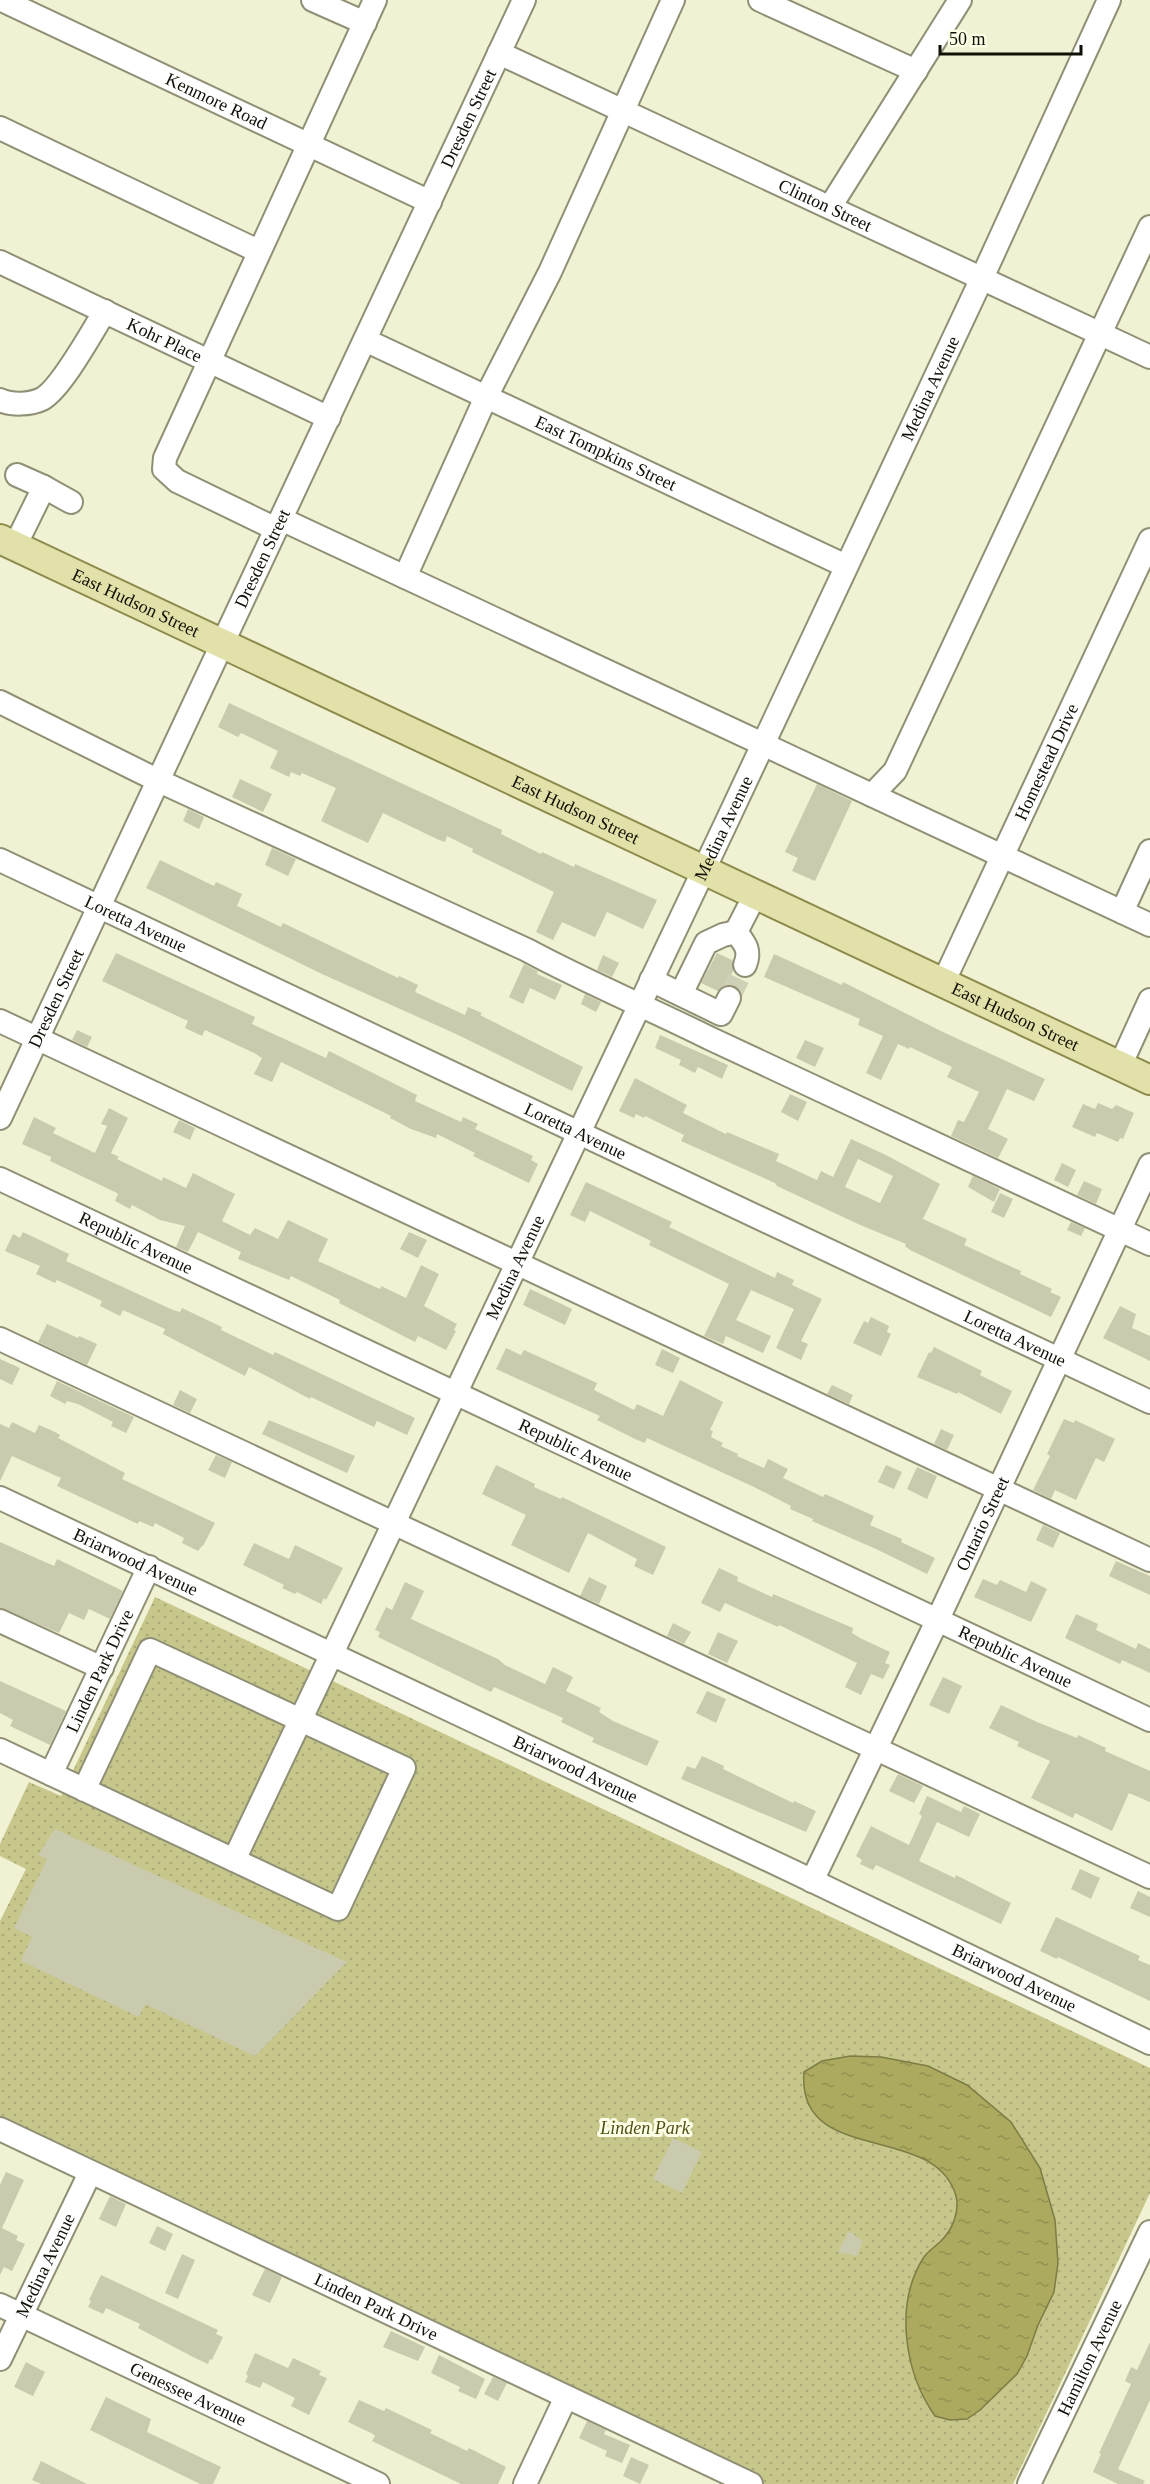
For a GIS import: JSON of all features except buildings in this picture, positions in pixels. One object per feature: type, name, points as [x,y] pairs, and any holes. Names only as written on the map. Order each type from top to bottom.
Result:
[{"type":"main road","name":"East Hudson Street","points":[[8,542],[1150,1080]]},
{"type":"street","name":"Kenmore Road","points":[[2,0],[430,202]]},
{"type":"street","points":[[313,0],[365,23]]},
{"type":"street","points":[[375,0],[208,360],[165,458],[164,469],[177,481],[405,577],[1150,925]]},
{"type":"street","name":"Dresden Street","points":[[0,1118],[524,0]]},
{"type":"street","points":[[405,577],[486,397],[550,272],[673,0]]},
{"type":"street","points":[[760,0],[916,71]]},
{"type":"street","points":[[830,207],[960,0]]},
{"type":"street","name":"Medina Avenue","points":[[234,1860],[982,278],[1108,0]]},
{"type":"street","name":"Clinton Street","points":[[499,53],[1150,357]]},
{"type":"street","points":[[0,128],[258,251]]},
{"type":"street","points":[[872,795],[895,771],[1150,227]]},
{"type":"street","name":"Kohr Place","points":[[0,262],[329,417]]},
{"type":"street","points":[[0,400],[20,404],[42,399],[58,384],[105,311]]},
{"type":"street","name":"East Tompkins Street","points":[[365,340],[846,566]]},
{"type":"street","points":[[17,475],[71,501]]},
{"type":"street","points":[[8,542],[44,488]]},
{"type":"street","name":"Homestead Drive","points":[[943,983],[1150,540]]},
{"type":"street","points":[[0,702],[159,781],[527,950],[567,971],[640,1003],[709,1038],[1150,1244]]},
{"type":"street","points":[[1122,912],[1150,851]]},
{"type":"street","name":"Loretta Avenue","points":[[0,860],[1150,1402]]},
{"type":"street","points":[[736,933],[755,895]]},
{"type":"street","points":[[736,933],[748,948],[749,955],[745,965]]},
{"type":"street","points":[[681,994],[706,944],[723,935],[736,933]]},
{"type":"street","points":[[651,980],[681,994],[725,1006]]},
{"type":"street","points":[[1120,1066],[1150,1000]]},
{"type":"street","points":[[0,1021],[1150,1560]]},
{"type":"street","name":"Ontario Street","points":[[812,1881],[938,1619],[1150,1164]]},
{"type":"street","name":"Republic Avenue","points":[[0,1179],[1150,1720]]},
{"type":"street","points":[[0,1339],[1150,1877]]},
{"type":"street","name":"Briarwood Avenue","points":[[0,1498],[149,1566],[1150,2043]]},
{"type":"street","name":"Linden Park Drive","points":[[51,1774],[149,1566]]},
{"type":"street","points":[[0,1621],[102,1668]]},
{"type":"street","points":[[0,1750],[84,1790],[338,1909],[404,1768],[150,1650],[84,1790]]},
{"type":"street","name":"Linden Park Drive","points":[[0,2129],[751,2484]]},
{"type":"street","name":"Medina Avenue","points":[[0,2359],[90,2173]]},
{"type":"street","name":"Hamilton Avenue","points":[[1029,2484],[1150,2232]]},
{"type":"street","name":"Genessee Avenue","points":[[0,2305],[378,2484]]},
{"type":"street","points":[[525,2484],[566,2397]]},
{"type":"green space","name":"Linden Park","points":[[155,1597],[1150,2068],[1150,2193],[1013,2484],[764,2484],[0,2122],[0,1921],[26,1869],[0,1856],[0,1844],[29,1782],[61,1796]]},
{"type":"water","points":[[850,2056],[881,2057],[928,2066],[967,2085],[1011,2122],[1040,2168],[1055,2220],[1058,2263],[1054,2292],[1017,2374],[980,2410],[967,2419],[950,2420],[935,2416],[916,2379],[907,2337],[906,2316],[915,2275],[924,2257],[949,2232],[956,2214],[956,2196],[943,2173],[922,2158],[843,2133],[821,2121],[807,2102],[804,2072],[822,2061]]},
{"type":"tunnel","points":[[729,998],[745,965]]}]
